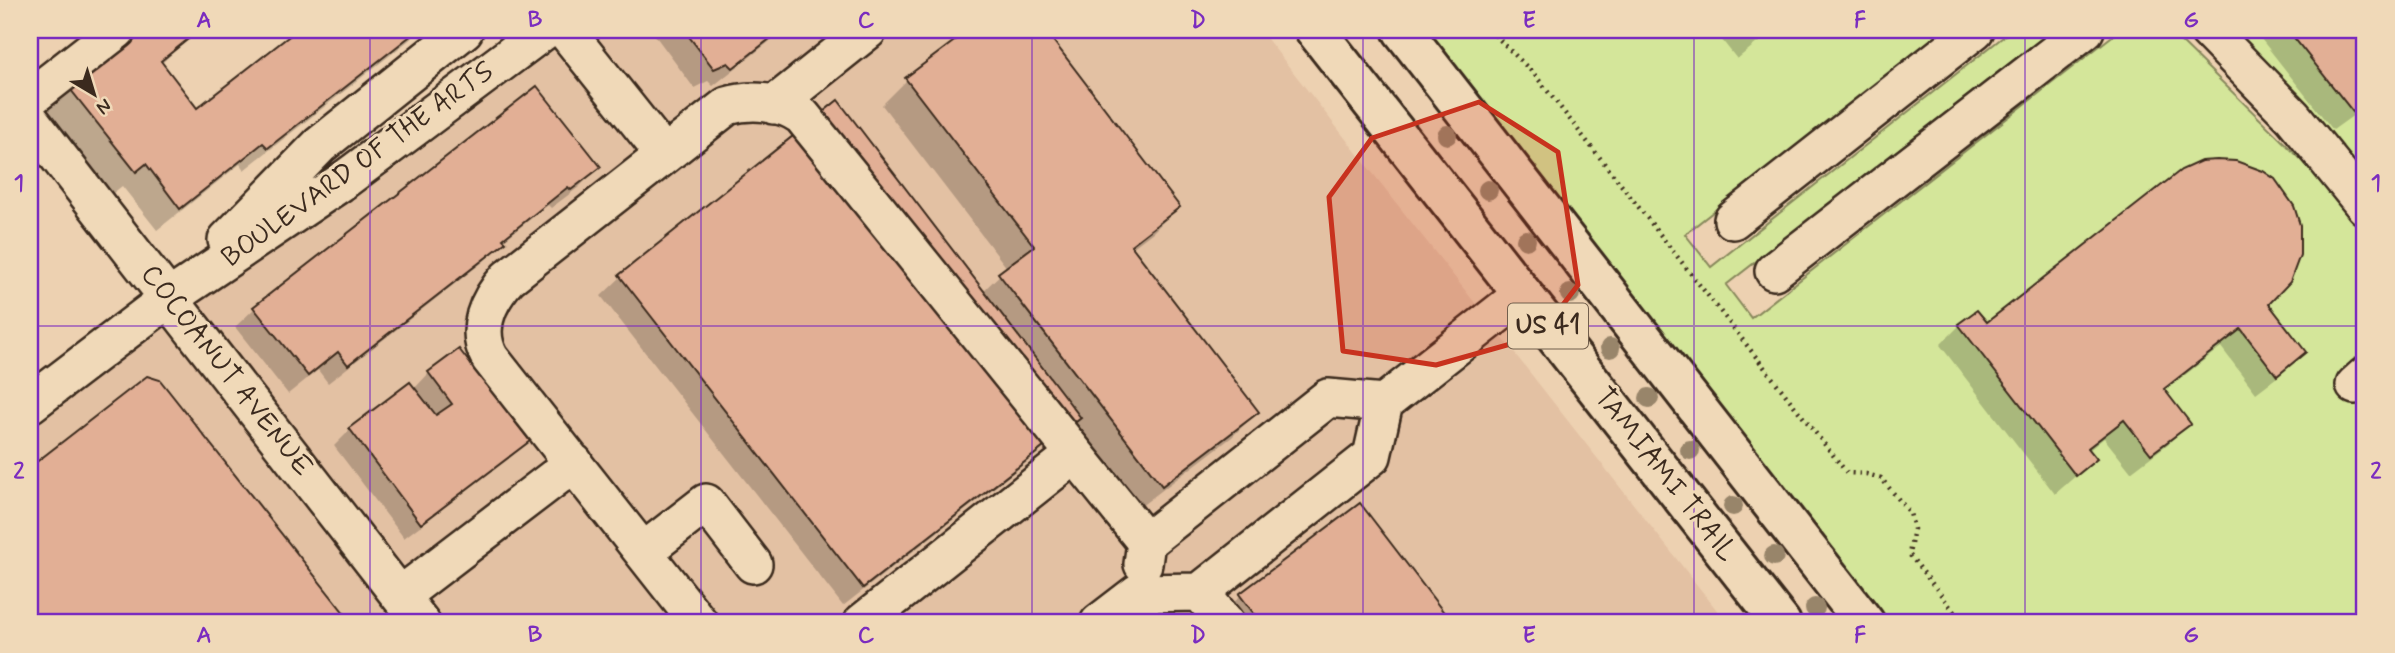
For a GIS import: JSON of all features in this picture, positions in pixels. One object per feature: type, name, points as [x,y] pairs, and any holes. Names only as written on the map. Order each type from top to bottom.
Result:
[{"type":"main road","name":"TAMIAMI TRAIL","points":[[1315,30],[1781,623]]},
{"type":"main road","name":"US 41","points":[[1402,30],[1866,623]]},
{"type":"street","points":[[30,98],[117,30]]},
{"type":"street","name":"BOULEVARD OF THE ARTS","points":[[169,298],[320,145],[464,30]]},
{"type":"street","name":"BOULEVARD OF THE ARTS","points":[[30,404],[169,298],[340,183],[545,30]]},
{"type":"street","points":[[565,30],[664,154]]},
{"type":"street","points":[[774,105],[868,30]]},
{"type":"street","points":[[1733,220],[1975,30]]},
{"type":"street","points":[[1774,271],[2085,30]]},
{"type":"street","points":[[2208,30],[2294,117],[2362,194]]},
{"type":"street","points":[[699,623],[490,358],[485,344],[485,312],[489,302],[508,278],[727,106],[748,102],[774,105],[802,116],[1146,542]]},
{"type":"street","name":"COCOANUT AVENUE","points":[[30,120],[410,610]]},
{"type":"street","points":[[1099,623],[1138,593],[1200,592],[1372,456],[1384,403],[1523,294]]},
{"type":"street","points":[[1138,593],[1146,542],[1328,398],[1384,403]]},
{"type":"street","points":[[862,623],[1075,454]]},
{"type":"street","points":[[410,610],[574,463]]},
{"type":"street","points":[[643,552],[706,503],[753,564]]},
{"type":"street","points":[[1200,592],[1225,623]]},
{"type":"path","points":[[1490,30],[1535,75],[1847,473],[1881,478],[1910,513],[1914,529],[1909,554],[1963,623]]},
{"type":"highlighted area","points":[[1479,102],[1558,152],[1578,285],[1539,336],[1436,365],[1343,351],[1329,197],[1372,138]]},
{"type":"shaded area","points":[[580,30],[1260,30],[1727,623],[444,623],[197,303],[353,200]]},
{"type":"shaded area","points":[[166,325],[397,623],[30,623],[30,431]]},
{"type":"green space","points":[[1423,30],[1944,30],[1685,234],[1711,267],[2012,30],[2052,30],[1726,285],[1751,318],[2120,30],[2169,30],[2315,173],[2365,235],[2365,623],[1874,623]]},
{"type":"green space","points":[[2223,30],[2365,30],[2365,177],[2343,149]]},
{"type":"building","points":[[138,30],[197,32],[161,61],[197,108],[297,30],[418,30],[268,148],[263,143],[180,209],[146,164],[136,172],[67,85]]},
{"type":"building","points":[[684,30],[781,30],[733,68],[728,63],[714,69]]},
{"type":"building","points":[[969,30],[1045,30],[1180,207],[1131,245],[1259,412],[1162,486],[998,273],[1034,246],[905,78]]},
{"type":"building","points":[[1749,30],[1771,30],[1758,41]]},
{"type":"building","points":[[2288,30],[2365,30],[2365,103],[2353,112]]},
{"type":"building","points":[[537,86],[601,167],[571,190],[568,187],[503,239],[506,242],[348,365],[338,352],[308,376],[253,307]]},
{"type":"building","points":[[838,100],[1081,418],[863,588],[619,275]]},
{"type":"building","points":[[2201,161],[2236,161],[2263,171],[2275,179],[2294,206],[2300,225],[2300,255],[2290,282],[2269,304],[2306,352],[2277,376],[2241,329],[2164,389],[2191,424],[2151,454],[2124,420],[2088,448],[2097,459],[2076,476],[1958,324],[1977,310],[1987,322],[2181,170]]},
{"type":"building","points":[[459,349],[530,441],[421,524],[349,428],[410,382],[436,415],[452,404],[428,372]]},
{"type":"building","points":[[147,376],[160,380],[352,623],[30,623],[30,467]]},
{"type":"building","points":[[1360,503],[1452,623],[1261,623],[1239,594]]}]
